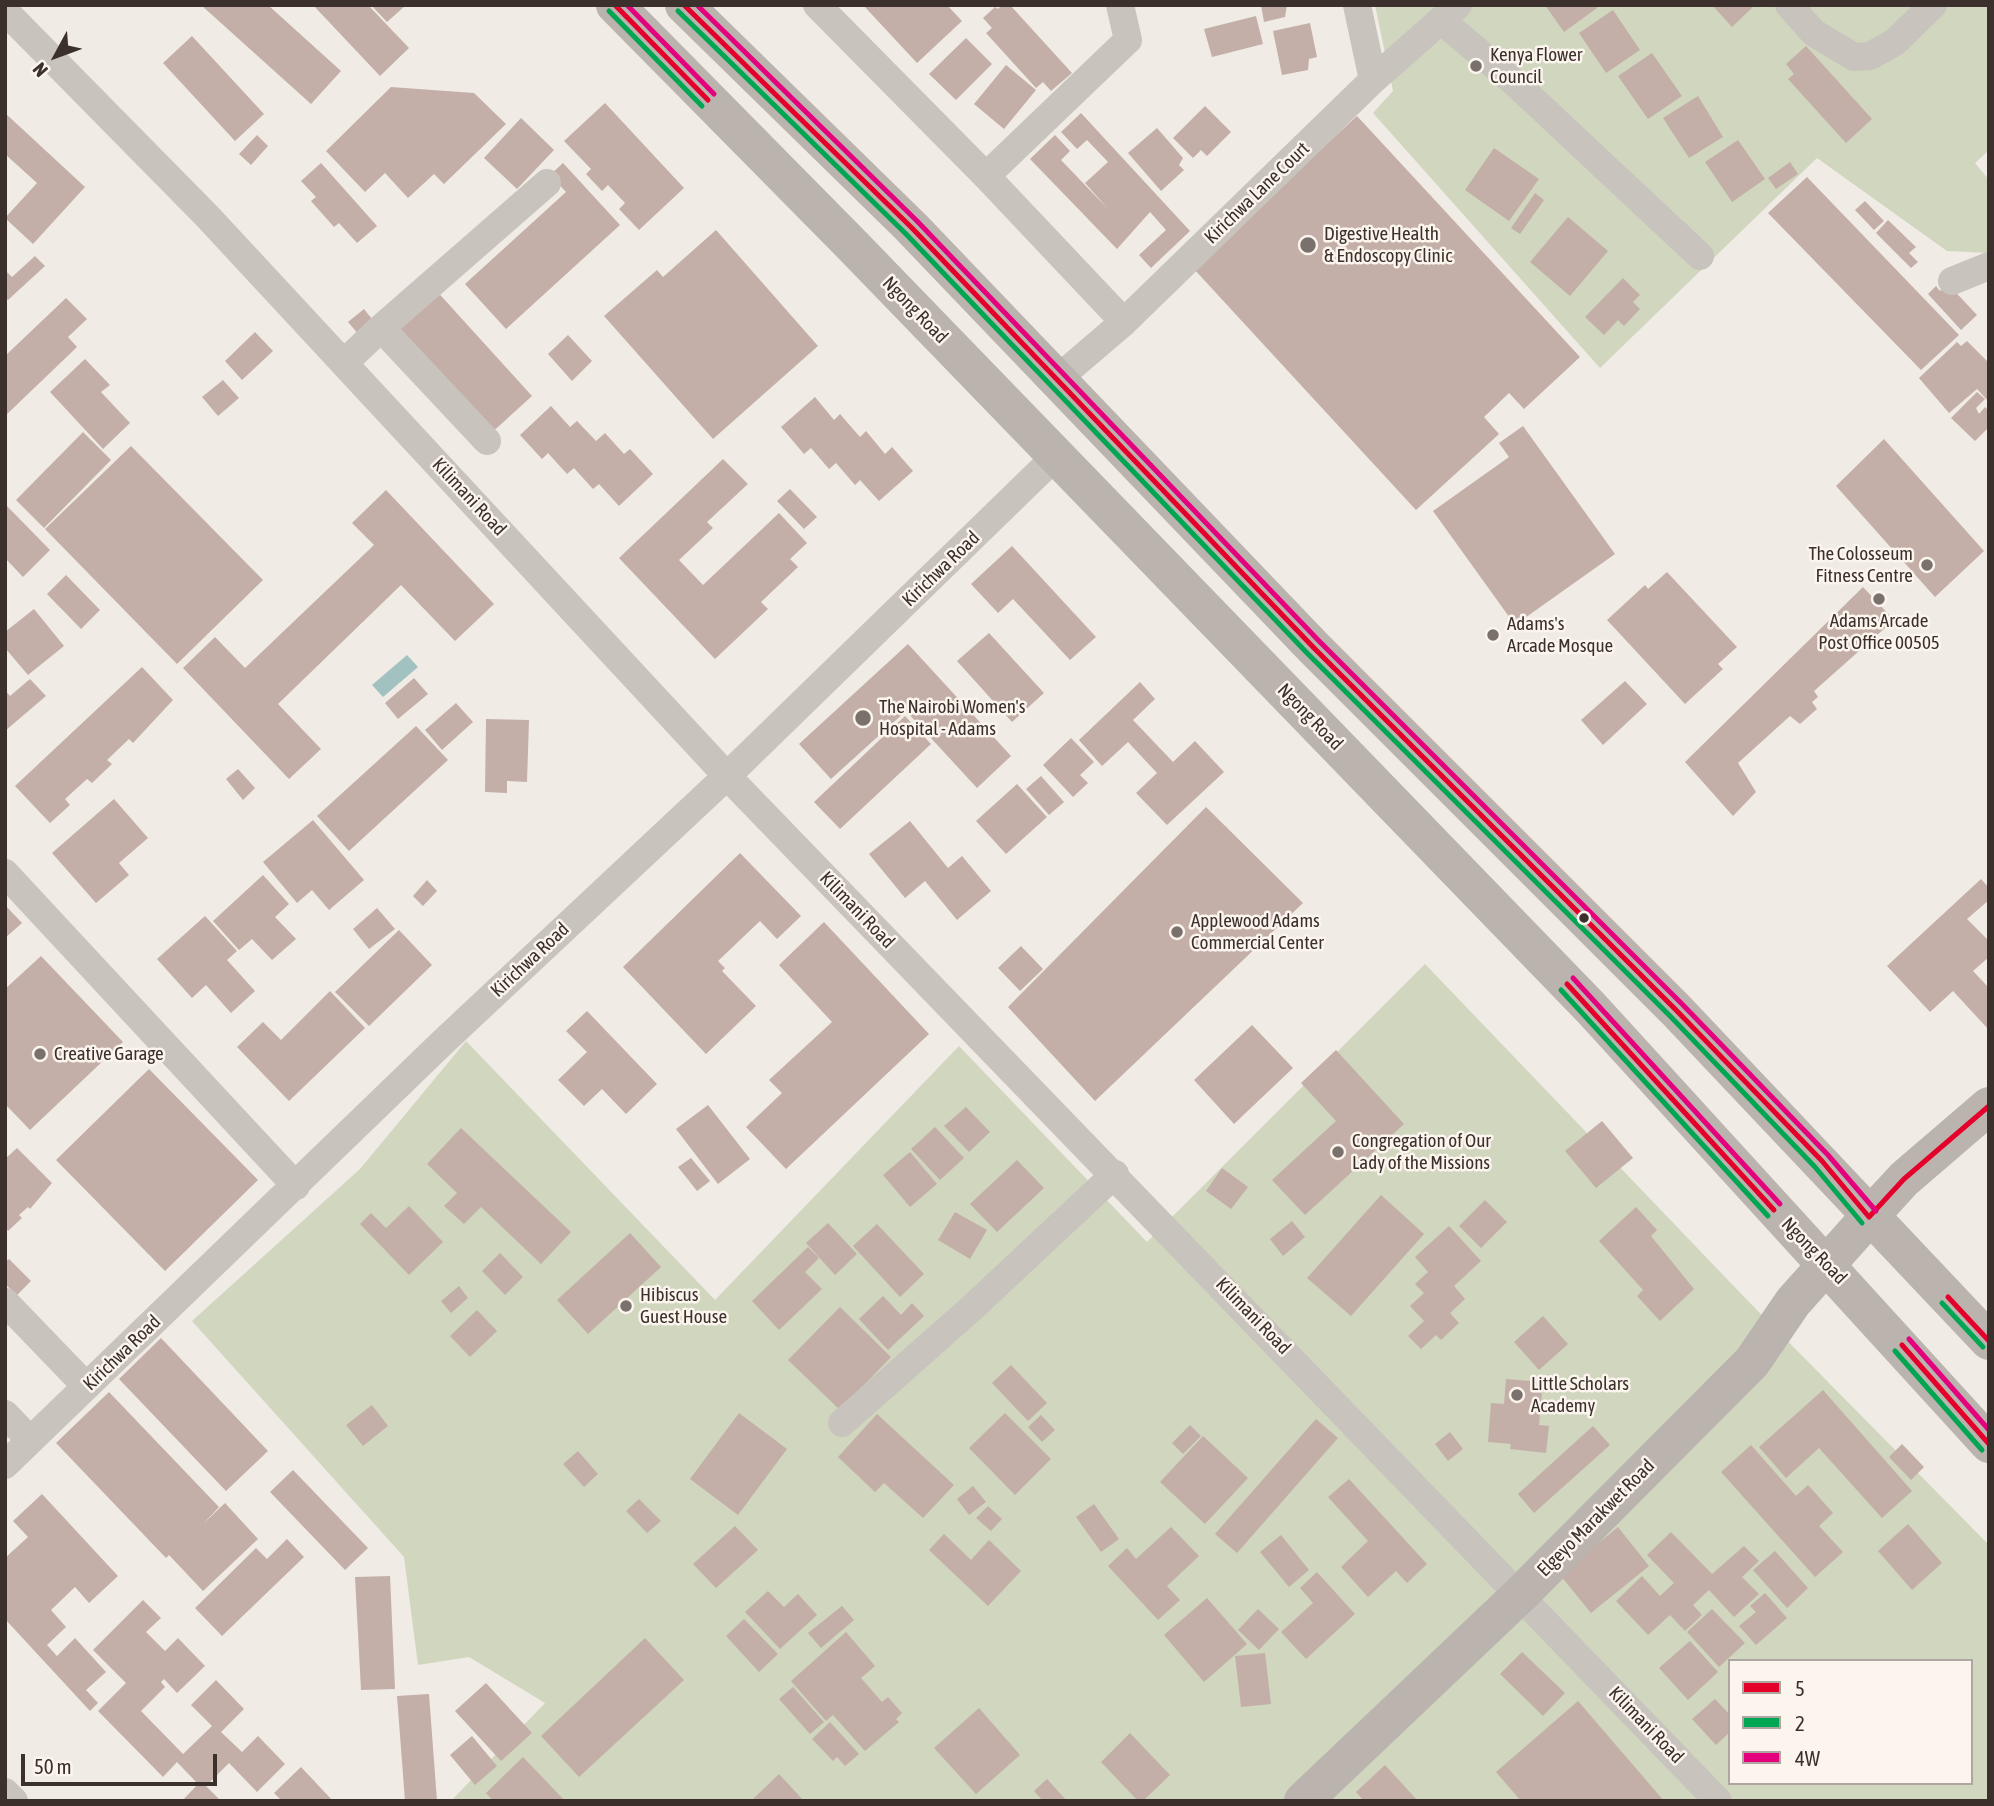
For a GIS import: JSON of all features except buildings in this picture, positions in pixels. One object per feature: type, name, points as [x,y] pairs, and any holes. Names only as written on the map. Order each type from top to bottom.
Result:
[{"type":"main road","name":"Ngong Road","points":[[615,5],[1591,1008],[1827,1263],[1989,1444]]},
{"type":"main road","points":[[684,5],[911,227],[1055,381],[1314,648],[1676,1010],[1822,1161],[1869,1217],[1989,1341]]},
{"type":"main road","name":"Elgeyo Marakwet Road","points":[[1303,1801],[1521,1594],[1752,1362],[1793,1302],[1869,1217],[1905,1179],[1989,1106]]},
{"type":"street","points":[[817,5],[986,176],[1124,322]]},
{"type":"street","points":[[986,176],[1128,40],[1120,5]]},
{"type":"street","points":[[1357,5],[1373,80]]},
{"type":"street","points":[[1789,5],[1814,33],[1854,57],[1870,56],[1895,42],[1933,5]]},
{"type":"street","name":"Kilimani Road","points":[[5,11],[207,215],[727,776],[1115,1174],[1718,1801]]},
{"type":"street","points":[[1450,13],[1514,82],[1700,256]]},
{"type":"street","name":"Kirichwa Lane Court","points":[[1055,381],[1124,322],[1373,80],[1450,13]]},
{"type":"street","points":[[345,362],[547,183]]},
{"type":"street","points":[[1952,281],[1989,266]]},
{"type":"street","points":[[381,328],[486,441]]},
{"type":"street","name":"Kirichwa Road","points":[[5,1465],[443,1042],[727,776],[1056,456]]},
{"type":"street","points":[[5,873],[296,1186]]},
{"type":"street","points":[[842,1423],[974,1306],[1115,1174]]},
{"type":"street","points":[[5,1302],[86,1387]]},
{"type":"street","points":[[5,1414],[30,1440]]},
{"type":"street","points":[[5,1792],[14,1801]]},
{"type":"green space","points":[[1375,5],[1989,5],[1989,150],[1975,163],[1989,180],[1989,253],[1947,251],[1817,158],[1600,368],[1373,113],[1393,91]]},
{"type":"green space","points":[[1425,964],[1750,1303],[1989,1545],[1989,1801],[451,1801],[545,1703],[469,1657],[418,1665],[404,1557],[192,1321],[360,1169],[466,1041],[715,1300],[959,1046],[1147,1242]]},
{"type":"water","points":[[407,655],[418,667],[383,697],[372,685]]},
{"type":"transit line","name":"5","points":[[615,5],[708,100]]},
{"type":"transit line","name":"4W","points":[[627,5],[714,94]]},
{"type":"transit line","name":"5","points":[[684,5],[911,227],[1314,648],[1676,1010],[1822,1161],[1869,1217]]},
{"type":"transit line","name":"4W","points":[[697,5],[917,221],[1320,642],[1682,1004],[1828,1155],[1876,1211]]},
{"type":"transit line","name":"2","points":[[609,11],[702,106]]},
{"type":"transit line","name":"2","points":[[678,11],[905,233],[1308,654],[1670,1016],[1815,1167],[1862,1223]]},
{"type":"transit line","name":"4W","points":[[1573,978],[1780,1204]]},
{"type":"transit line","name":"5","points":[[1567,984],[1774,1210]]},
{"type":"transit line","name":"2","points":[[1561,990],[1768,1216]]},
{"type":"transit line","name":"5","points":[[1869,1217],[1904,1179],[1989,1106]]},
{"type":"transit line","name":"5","points":[[1948,1297],[1989,1341]]},
{"type":"transit line","name":"2","points":[[1942,1303],[1983,1347]]},
{"type":"transit line","name":"4W","points":[[1909,1339],[1989,1430]]},
{"type":"transit line","name":"5","points":[[1902,1345],[1989,1444]]},
{"type":"transit line","name":"2","points":[[1895,1351],[1982,1450]]},
{"type":"place","name":"Kenya Flower Council","points":[[1476,66]]},
{"type":"place","name":"Digestive Health & Endoscopy Clinic","points":[[1308,245]]},
{"type":"place","name":"The Colosseum Fitness Centre","points":[[1927,565]]},
{"type":"place","name":"Adams Arcade Post Office 00505","points":[[1879,599]]},
{"type":"place","name":"Adams's Arcade Mosque","points":[[1493,635]]},
{"type":"place","name":"The Nairobi Women's Hospital - Adams","points":[[863,718]]},
{"type":"place","name":"Applewood Adams Commercial Center","points":[[1177,932]]},
{"type":"place","name":"Creative Garage","points":[[40,1054]]},
{"type":"place","name":"Congregation of Our Lady of the Missions","points":[[1338,1152]]},
{"type":"place","name":"Hibiscus Guest House","points":[[626,1306]]},
{"type":"place","name":"Little Scholars Academy","points":[[1517,1395]]}]
